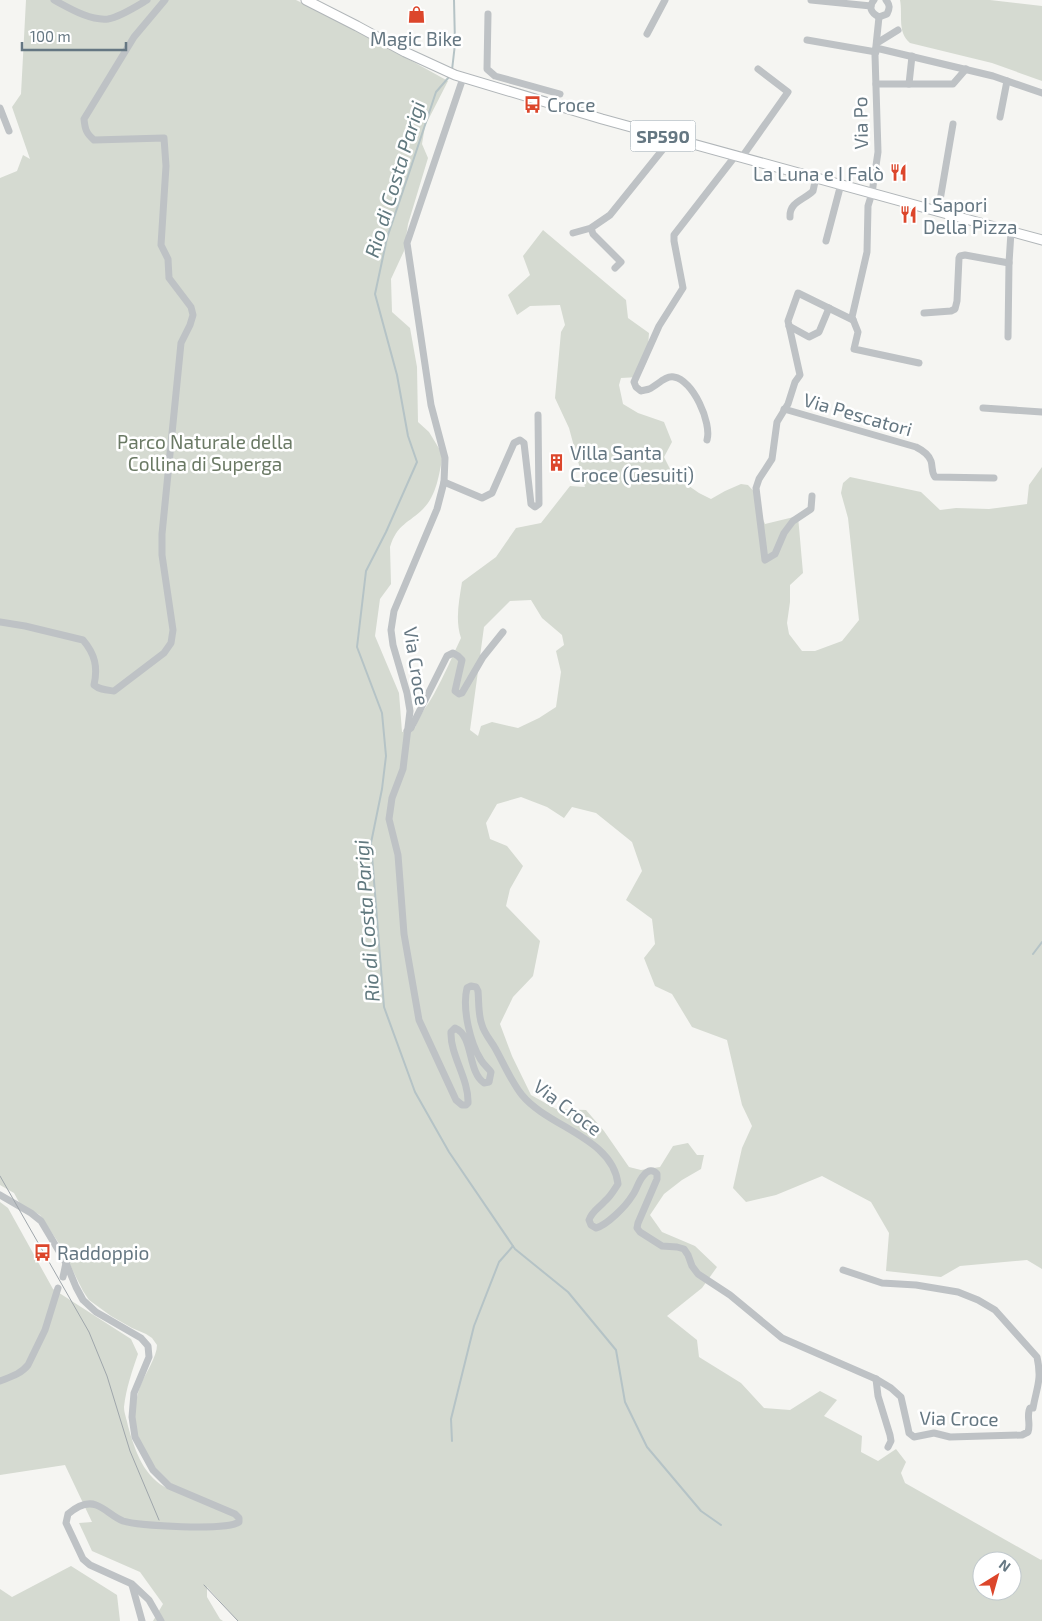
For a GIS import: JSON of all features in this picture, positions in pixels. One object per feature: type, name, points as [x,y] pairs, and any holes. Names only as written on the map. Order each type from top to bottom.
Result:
[{"type":"main road","name":"SP590","points":[[306,0],[405,52],[456,76],[1042,240]]},
{"type":"street","points":[[54,0],[93,18],[109,19],[147,0]]},
{"type":"street","points":[[0,622],[83,640],[88,646],[97,666],[94,685],[114,691],[164,653],[171,642],[173,630],[162,555],[163,519],[181,344],[193,315],[191,307],[169,278],[168,259],[161,245],[166,166],[164,138],[94,140],[85,130],[84,119],[134,37],[165,0]]},
{"type":"street","points":[[648,34],[665,0]]},
{"type":"street","points":[[811,0],[872,3],[871,11],[879,17]]},
{"type":"street","name":"Via Po","points":[[872,193],[878,152],[876,48],[879,17],[887,14],[890,9],[886,0]]},
{"type":"street","points":[[488,14],[486,52],[487,69],[490,73],[560,94]]},
{"type":"street","points":[[876,48],[898,30]]},
{"type":"street","points":[[807,40],[876,48],[912,56],[1007,80],[1042,93]]},
{"type":"street","points":[[909,84],[912,56]]},
{"type":"street","points":[[707,440],[709,433],[705,413],[692,391],[682,381],[673,377],[667,378],[650,389],[641,391],[634,382],[658,326],[683,288],[674,236],[788,92],[758,69]]},
{"type":"street","points":[[876,84],[953,84],[966,69]]},
{"type":"street","name":"Via Croce","points":[[456,76],[407,243],[431,405],[445,458],[444,482],[436,509],[394,612],[392,630],[393,645],[408,693],[410,711],[406,731],[403,769],[392,798],[389,818],[398,855],[404,934],[419,1020],[456,1100],[462,1105],[466,1105],[468,1103],[468,1096],[451,1040],[451,1032],[456,1028],[461,1031],[474,1070],[484,1084],[489,1082],[492,1072],[482,1061],[475,1048],[467,1022],[467,988],[471,986],[476,987],[482,1025],[522,1096],[547,1116],[584,1138],[607,1160],[616,1174],[618,1184],[609,1197],[590,1216],[591,1225],[596,1228],[600,1227],[616,1214],[634,1195],[645,1173],[651,1170],[654,1171],[657,1174],[657,1178],[638,1223],[637,1228],[640,1232],[662,1246],[684,1250],[698,1274],[730,1294],[782,1338],[876,1379],[891,1388],[901,1397],[911,1435],[914,1437],[934,1433],[958,1437],[1025,1434],[1029,1428],[1028,1412],[1030,1408],[1033,1408],[1041,1376],[1037,1357],[995,1310],[978,1300],[958,1292],[882,1282],[842,1270]]},
{"type":"street","points":[[1000,117],[1007,80]]},
{"type":"street","points":[[532,98],[535,87]]},
{"type":"street","points":[[0,108],[9,131]]},
{"type":"street","points":[[938,212],[953,124]]},
{"type":"street","points":[[573,233],[591,228],[610,215],[672,138]]},
{"type":"street","points":[[790,218],[789,212],[795,204],[813,191],[816,177]]},
{"type":"street","points":[[826,242],[841,184]]},
{"type":"street","points":[[872,193],[868,206],[867,252],[852,317],[858,332],[854,349],[918,363]]},
{"type":"street","points":[[591,228],[593,234],[621,262],[615,268]]},
{"type":"street","points":[[1008,337],[1011,232]]},
{"type":"street","points":[[924,313],[952,311],[955,309],[960,256],[965,255],[1009,263]]},
{"type":"street","name":"Via Pescatori","points":[[853,320],[798,293],[788,321],[800,375],[795,382],[784,409],[916,447],[931,462],[932,474],[935,477],[994,478]]},
{"type":"street","points":[[789,326],[809,337],[819,332],[830,308]]},
{"type":"street","points":[[983,408],[1042,412]]},
{"type":"street","points":[[784,409],[777,422],[772,459],[759,479],[756,488],[765,560],[775,554],[793,520],[811,509],[812,496]]},
{"type":"street","points":[[444,482],[482,498],[487,496],[492,493],[514,443],[520,440],[524,442],[531,504],[535,507],[539,504],[538,415]]},
{"type":"street","points":[[406,731],[411,728],[447,656],[453,653],[462,660],[455,691],[459,694],[462,693],[483,657],[503,632]]},
{"type":"street","points":[[0,1195],[41,1221],[66,1263],[83,1300],[96,1312],[141,1338],[148,1346],[150,1351],[147,1363],[134,1393],[132,1416],[135,1437],[153,1470],[169,1486],[236,1514],[239,1518],[238,1522],[234,1525],[219,1527],[149,1524],[123,1521],[95,1504],[78,1506],[68,1514],[66,1523],[83,1559],[90,1565],[132,1584],[149,1600],[160,1621]]},
{"type":"street","points":[[63,1277],[66,1263]]},
{"type":"street","points":[[0,1381],[19,1373],[28,1365],[45,1330],[58,1288]]},
{"type":"street","points":[[876,1379],[878,1396],[890,1435],[891,1441],[888,1447]]},
{"type":"street","points":[[132,1584],[142,1621]]},
{"type":"green space","name":"Parco Naturale della Collina di Superga","points":[[26,0],[296,0],[345,24],[448,81],[425,126],[422,144],[428,158],[408,224],[404,251],[391,279],[392,312],[410,328],[417,367],[418,422],[429,432],[443,455],[437,484],[428,503],[396,533],[393,539],[390,547],[391,584],[380,599],[375,636],[399,693],[402,732],[415,728],[421,714],[438,687],[461,638],[458,617],[462,582],[496,557],[516,528],[541,523],[570,486],[585,487],[569,428],[555,398],[561,332],[565,325],[560,305],[530,306],[517,315],[508,295],[530,275],[523,256],[543,230],[626,300],[628,318],[649,333],[647,361],[639,377],[621,378],[619,385],[623,404],[638,413],[664,422],[672,442],[664,457],[673,475],[711,499],[741,484],[748,485],[759,497],[765,524],[798,516],[803,573],[790,585],[787,623],[789,634],[802,651],[815,651],[842,641],[859,620],[848,518],[841,493],[843,483],[850,477],[921,492],[940,510],[956,508],[989,509],[1027,504],[1029,485],[1042,467],[1042,1269],[1027,1260],[960,1266],[941,1277],[886,1271],[889,1233],[871,1202],[822,1176],[776,1195],[746,1202],[733,1188],[742,1148],[752,1126],[742,1105],[727,1040],[692,1027],[672,994],[655,986],[644,958],[655,944],[652,919],[626,900],[642,871],[632,842],[596,813],[572,807],[564,818],[547,807],[521,797],[497,804],[486,823],[490,839],[507,846],[523,866],[510,889],[506,906],[540,941],[533,976],[513,997],[500,1024],[512,1056],[531,1095],[556,1109],[586,1110],[604,1131],[629,1167],[641,1170],[660,1167],[673,1146],[688,1143],[697,1155],[704,1155],[701,1169],[682,1180],[664,1194],[650,1215],[662,1232],[695,1246],[717,1267],[702,1288],[667,1316],[697,1340],[699,1357],[741,1383],[764,1408],[790,1410],[820,1391],[837,1400],[824,1416],[862,1436],[861,1452],[878,1461],[896,1449],[906,1462],[901,1473],[905,1483],[1042,1559],[1042,1621],[238,1621],[207,1587],[207,1597],[223,1621],[153,1621],[163,1604],[140,1572],[92,1551],[79,1523],[92,1522],[65,1465],[0,1475],[0,1202],[8,1208],[53,1289],[131,1339],[138,1354],[125,1400],[124,1409],[128,1426],[137,1454],[147,1471],[160,1484],[169,1489],[144,1449],[135,1424],[135,1410],[139,1390],[157,1345],[146,1334],[111,1316],[89,1300],[60,1245],[40,1215],[20,1204],[14,1193],[0,1185],[0,178],[17,171],[23,155],[30,159],[12,107],[21,94]],"holes":[[[531,600],[542,618],[562,635],[564,645],[556,651],[561,672],[556,707],[518,728],[492,722],[481,726],[478,736],[470,730],[484,627],[510,601]]]},
{"type":"green space","points":[[900,0],[990,0],[1042,6],[1042,81],[992,63],[910,43],[903,34]]},
{"type":"green space","points":[[71,1566],[117,1595],[120,1621],[0,1621],[0,1589],[12,1597]]},
{"type":"waterway","name":"Rio di Costa Parigi","points":[[452,70],[455,44],[454,0]]},
{"type":"waterway","name":"Rio di Costa Parigi","points":[[449,77],[436,92],[387,238],[375,294],[397,375],[408,436],[417,462],[386,532],[366,571],[357,647],[382,713],[386,756],[382,789],[371,843],[384,1007],[415,1092],[449,1152],[515,1249],[568,1292],[616,1350],[625,1402],[647,1447],[701,1511],[721,1525]]},
{"type":"waterway","points":[[1033,954],[1042,942]]},
{"type":"waterway","points":[[452,1441],[451,1419],[474,1326],[499,1262],[513,1246]]},
{"type":"tram line","points":[[0,1176],[89,1332],[107,1376],[130,1451],[159,1520]]},
{"type":"tram line","points":[[204,1585],[238,1621]]},
{"type":"place","name":"Magic Bike","points":[[416,15]]},
{"type":"place","name":"Croce","points":[[533,104]]},
{"type":"place","name":"La Luna e I Falò","points":[[898,173]]},
{"type":"place","name":"I Sapori Della Pizza","points":[[909,215]]},
{"type":"place","name":"Villa Santa Croce (Gesuiti)","points":[[556,463]]},
{"type":"place","name":"Raddoppio","points":[[43,1252]]}]
